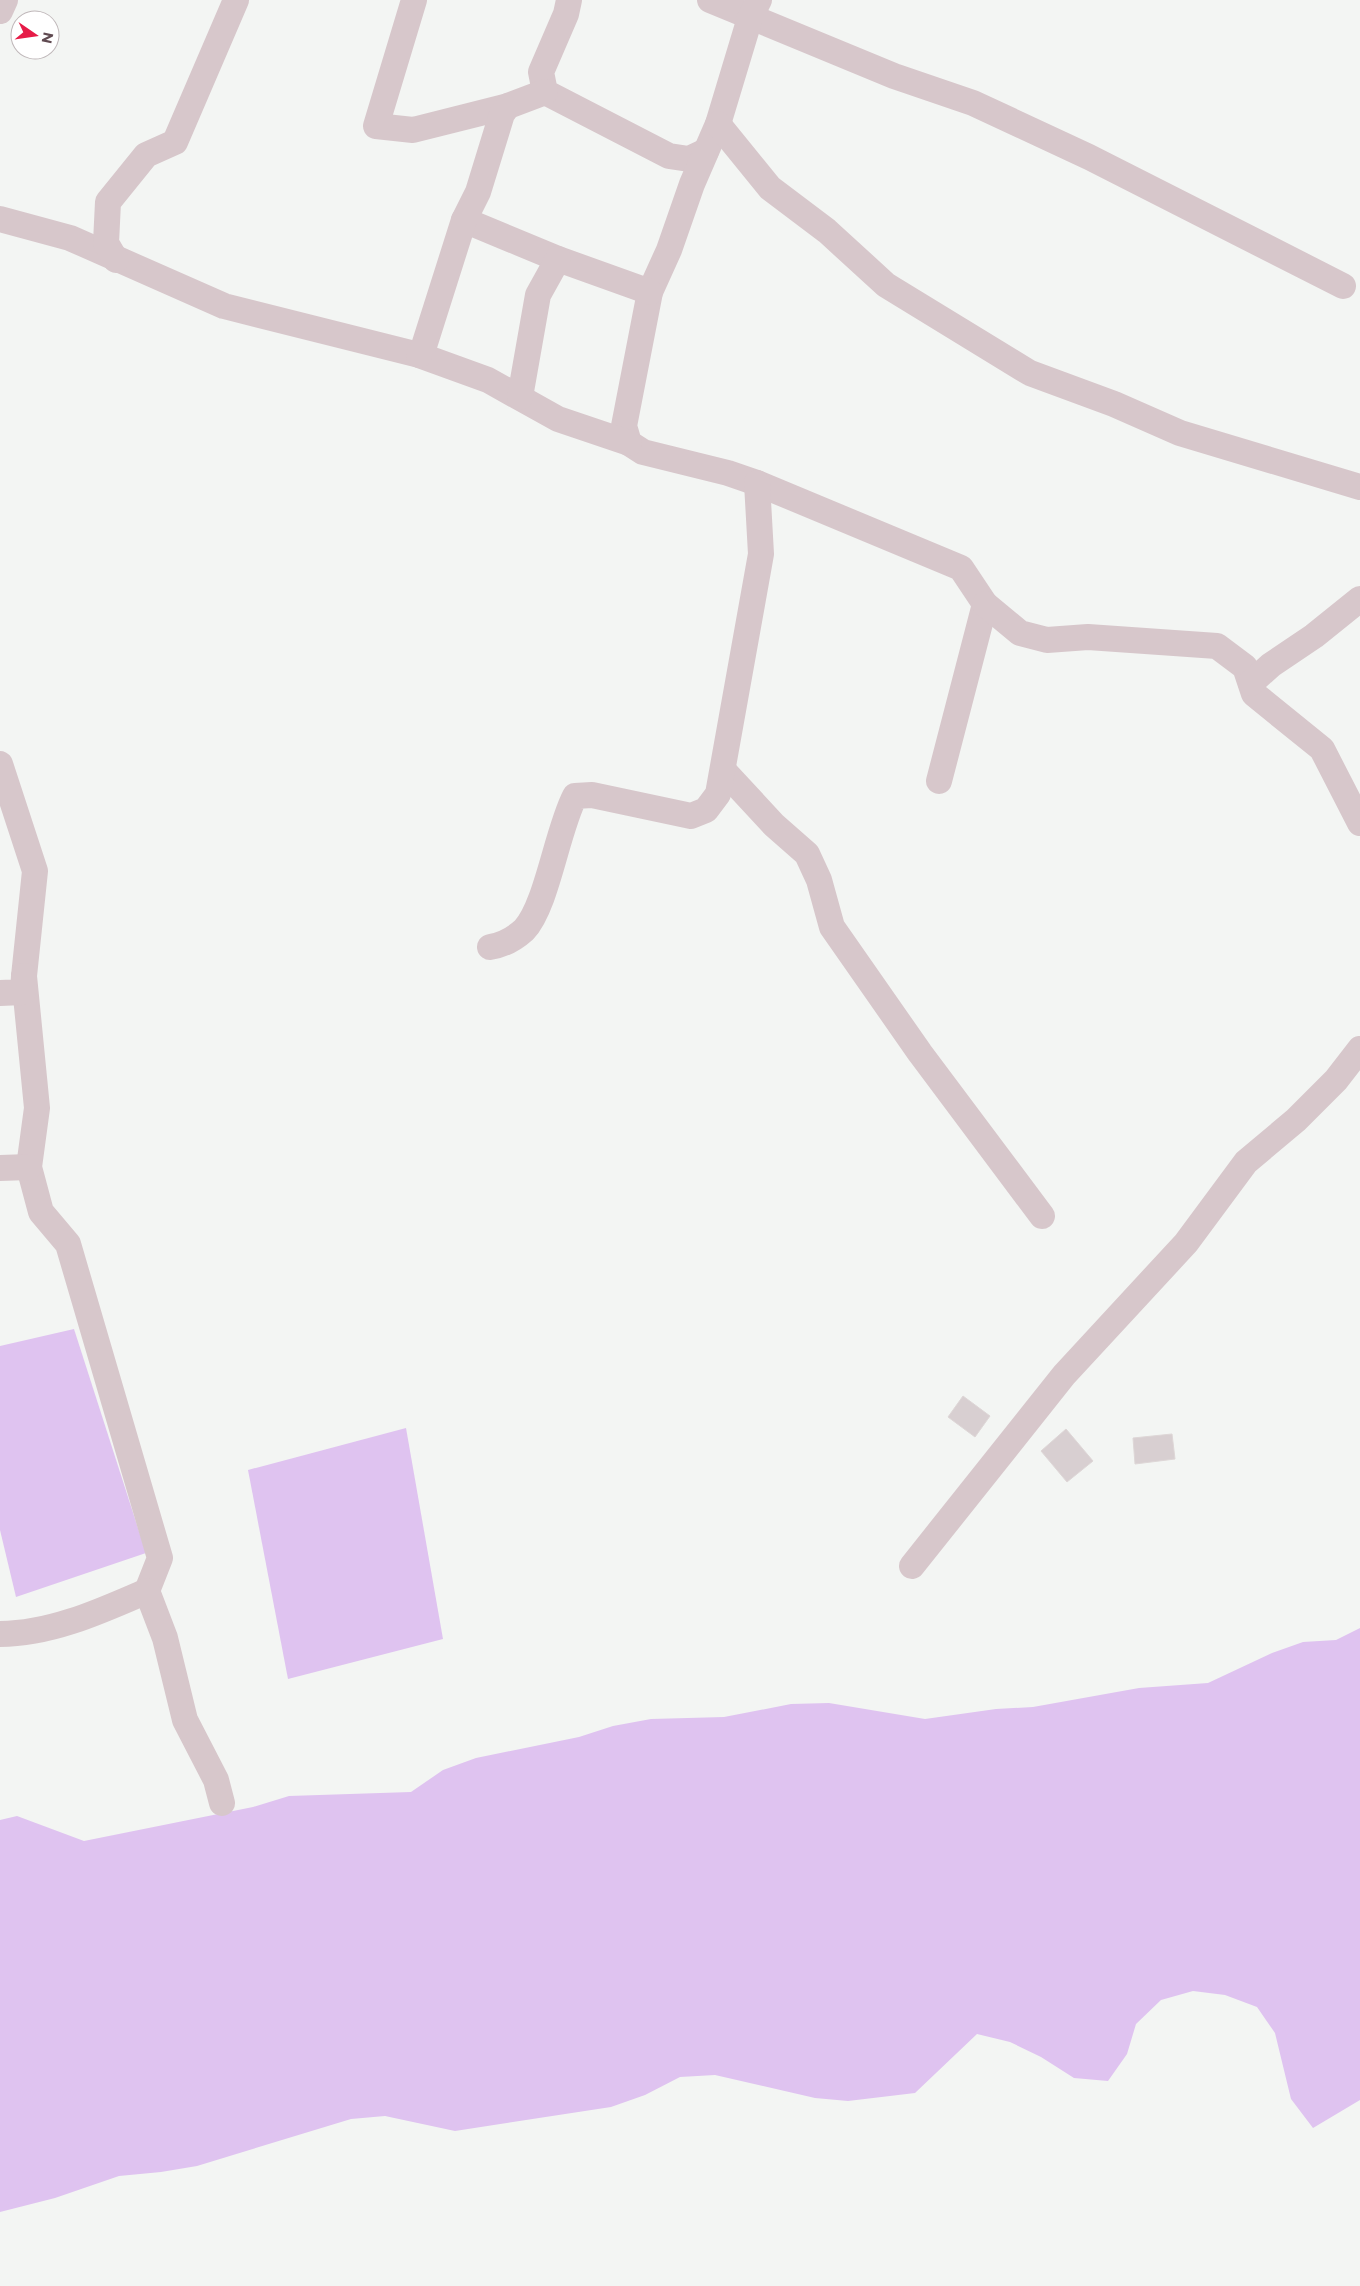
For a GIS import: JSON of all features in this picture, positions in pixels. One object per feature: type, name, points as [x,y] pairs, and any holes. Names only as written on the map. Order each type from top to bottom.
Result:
[{"type":"street","points":[[0,11],[5,0]]},
{"type":"street","points":[[116,260],[106,243],[108,202],[146,155],[175,142],[236,0]]},
{"type":"street","points":[[414,0],[376,126],[414,130],[508,106],[545,92],[669,156],[689,159],[706,152]]},
{"type":"street","points":[[545,92],[541,72],[566,14],[569,0]]},
{"type":"street","points":[[710,0],[755,9],[796,34],[894,76],[973,103],[1090,157],[1344,286]]},
{"type":"street","points":[[629,443],[624,426],[650,292],[718,124],[755,9]]},
{"type":"street","points":[[419,355],[424,346],[464,220],[478,192],[502,114],[508,106]]},
{"type":"street","points":[[718,124],[770,188],[828,231],[886,285],[1030,373],[1114,404],[1180,433],[1360,487]]},
{"type":"street","points":[[0,219],[70,238],[116,260],[224,306],[419,355],[488,380],[558,419],[629,443],[643,452],[728,473],[757,483],[961,568],[985,604],[1020,633],[1047,640],[1088,637],[1217,646],[1246,667],[1254,694],[1322,749],[1360,823]]},
{"type":"street","points":[[464,220],[558,260],[650,292]]},
{"type":"street","points":[[520,397],[538,295],[558,260]]},
{"type":"street","points":[[490,947],[504,945],[525,929],[538,907],[567,811],[575,796],[592,794],[691,816],[706,810],[718,794],[761,554],[757,483]]},
{"type":"street","points":[[1251,683],[1271,665],[1314,636],[1360,599]]},
{"type":"street","points":[[939,781],[985,604]]},
{"type":"street","points":[[0,764],[35,871],[23,992],[0,993]]},
{"type":"street","points":[[723,770],[774,825],[806,854],[819,880],[832,927],[920,1053],[1042,1216]]},
{"type":"street","points":[[24,976],[38,1108],[29,1167],[41,1212],[68,1244],[160,1558],[147,1592],[165,1638],[185,1720],[216,1780],[222,1804]]},
{"type":"street","points":[[912,1566],[1064,1375],[1186,1243],[1246,1162],[1296,1120],[1336,1080],[1360,1049]]},
{"type":"street","points":[[0,1168],[29,1167]]},
{"type":"street","points":[[0,1634],[25,1634],[97,1613],[147,1592]]},
{"type":"shaded area","points":[[74,1329],[146,1553],[16,1597],[0,1530],[0,1346]]},
{"type":"shaded area","points":[[406,1428],[443,1639],[288,1679],[248,1470]]},
{"type":"shaded area","points":[[1360,1628],[1360,2100],[1313,2128],[1291,2099],[1275,2033],[1257,2007],[1225,1995],[1193,1991],[1161,2000],[1136,2024],[1127,2054],[1108,2081],[1074,2078],[1041,2057],[1010,2042],[977,2034],[915,2093],[848,2101],[815,2098],[715,2075],[680,2077],[645,2095],[611,2107],[455,2131],[385,2116],[351,2119],[197,2166],[119,2176],[55,2198],[0,2212],[0,1820],[17,1816],[84,1841],[253,1807],[289,1796],[411,1792],[443,1770],[476,1758],[579,1737],[613,1726],[651,1719],[724,1717],[791,1704],[829,1703],[925,1719],[996,1709],[1033,1707],[1139,1688],[1208,1683],[1272,1653],[1303,1642],[1336,1640]]},
{"type":"building","points":[[963,1396],[990,1416],[975,1437],[948,1417]]},
{"type":"building","points":[[1066,1429],[1093,1461],[1067,1482],[1041,1451]]},
{"type":"building","points":[[1172,1434],[1175,1459],[1135,1464],[1133,1438]]}]
